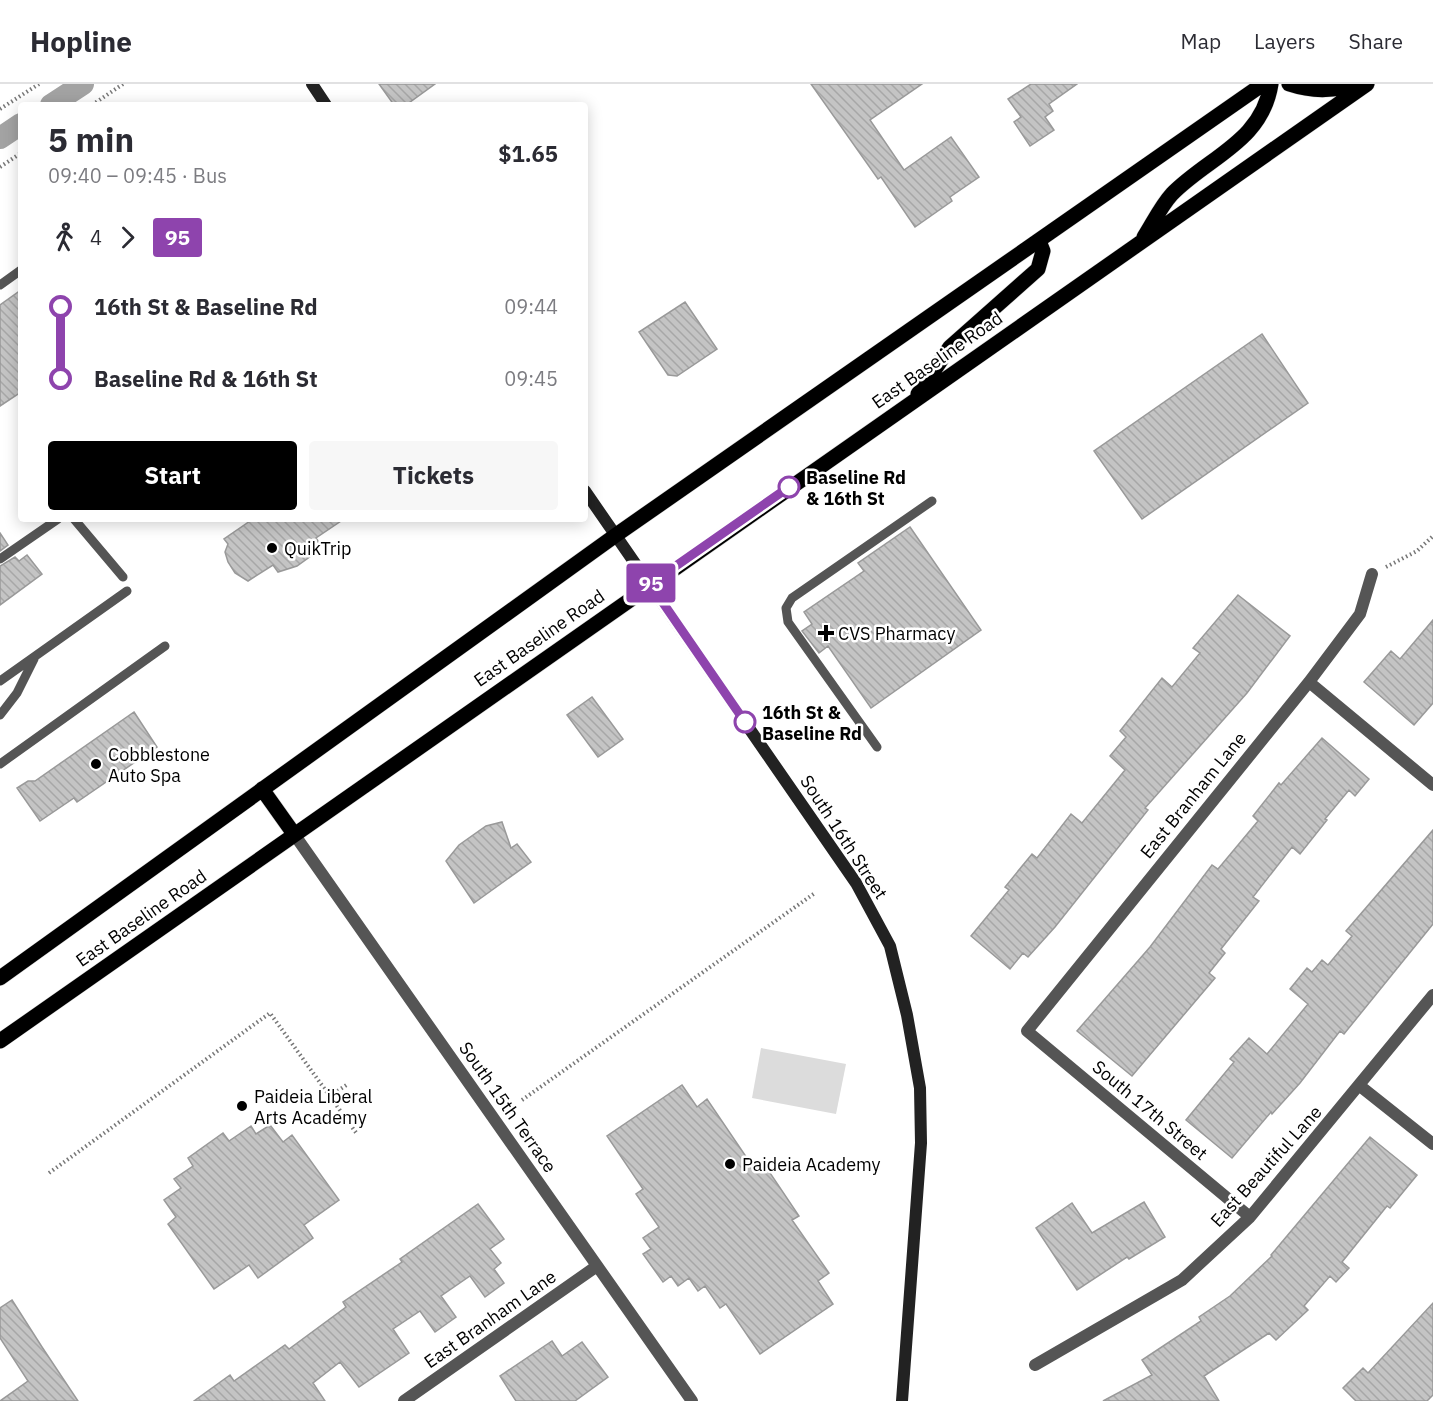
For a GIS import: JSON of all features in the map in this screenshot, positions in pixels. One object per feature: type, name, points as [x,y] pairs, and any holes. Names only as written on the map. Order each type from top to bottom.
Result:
[{"type":"main road","points":[[312,84],[324,102]]},
{"type":"main road","name":"East Baseline Road","points":[[0,978],[616,534],[1263,84]]},
{"type":"main road","points":[[1139,244],[1172,195],[1241,141],[1254,126],[1260,117],[1271,84]]},
{"type":"main road","points":[[1289,84],[1313,91],[1331,91],[1365,84]]},
{"type":"main road","name":"East Baseline Road","points":[[0,1041],[1365,84]]},
{"type":"main road","points":[[912,401],[950,347],[1038,269],[1043,259],[1039,241]]},
{"type":"main road","name":"South 16th Street","points":[[588,495],[856,883],[890,946],[907,1015],[920,1088],[921,1143],[903,1401]]},
{"type":"main road","points":[[262,789],[294,834]]},
{"type":"street","name":"East Branham Lane","points":[[1027,1031],[1309,682],[1360,614],[1372,574]]},
{"type":"street","points":[[1309,682],[1433,785]]},
{"type":"street","name":"South 15th Terrace","points":[[294,834],[692,1401]]},
{"type":"street","name":"East Beautiful Lane","points":[[1035,1365],[1182,1280],[1250,1216],[1360,1086],[1433,995]]},
{"type":"street","name":"South 17th Street","points":[[1027,1031],[1250,1216]]},
{"type":"street","points":[[1360,1086],[1433,1144]]},
{"type":"street","name":"East Branham Lane","points":[[404,1401],[597,1266]]},
{"type":"lane","points":[[0,285],[18,272]]},
{"type":"lane","points":[[877,747],[788,622],[786,608],[792,598],[932,501]]},
{"type":"lane","points":[[0,559],[54,522]]},
{"type":"lane","points":[[77,522],[123,577]]},
{"type":"lane","points":[[0,681],[127,591]]},
{"type":"lane","points":[[0,764],[165,646]]},
{"type":"lane","points":[[0,715],[17,693],[34,657]]},
{"type":"path","points":[[0,109],[39,84]]},
{"type":"path","points":[[96,102],[123,84]]},
{"type":"path","points":[[0,167],[18,155]]},
{"type":"path","points":[[1372,574],[1417,551],[1433,536]]},
{"type":"path","points":[[522,1100],[815,893]]},
{"type":"path","points":[[49,1173],[270,1013],[357,1134]]},
{"type":"path","points":[[330,1096],[348,1084]]},
{"type":"shaded area","points":[[761,1048],[846,1064],[836,1114],[752,1098]]},
{"type":"building","points":[[379,84],[435,84],[410,102],[392,102]]},
{"type":"building","points":[[811,84],[922,84],[870,120],[904,170],[951,137],[979,177],[950,197],[952,201],[915,227],[881,177],[878,179]]},
{"type":"building","points":[[1031,84],[1077,84],[1049,104],[1053,111],[1045,117],[1054,130],[1030,146],[1014,122],[1021,117],[1008,99]]},
{"type":"building","points":[[18,292],[18,394],[0,406],[0,305]]},
{"type":"building","points":[[685,302],[717,349],[677,376],[668,375],[639,332]]},
{"type":"building","points":[[1262,334],[1308,403],[1142,519],[1094,451]]},
{"type":"building","name":"QuikTrip","points":[[249,522],[340,522],[316,538],[320,544],[311,556],[297,566],[278,572],[273,565],[248,581],[235,573],[228,562],[225,552],[228,544],[224,539]]},
{"type":"building","name":"CVS Pharmacy","points":[[910,527],[981,630],[871,708],[828,646],[819,653],[802,631],[812,624],[804,612],[864,571],[858,563]]},
{"type":"building","points":[[0,533],[8,545],[0,551]]},
{"type":"building","points":[[27,555],[42,574],[0,605],[0,566],[15,557],[19,561]]},
{"type":"building","points":[[1238,595],[1290,636],[1247,693],[1145,808],[1148,810],[1055,927],[1028,957],[1023,953],[1010,969],[971,936],[1009,890],[1005,887],[1032,854],[1037,858],[1071,814],[1082,823],[1125,770],[1110,756],[1126,737],[1120,731],[1162,678],[1172,687],[1200,653],[1193,648]]},
{"type":"building","points":[[1433,620],[1433,703],[1414,725],[1364,682],[1391,651],[1400,659]]},
{"type":"building","points":[[592,697],[623,739],[598,757],[567,715]]},
{"type":"building","name":"Cobblestone Auto Spa","points":[[134,712],[157,747],[77,802],[74,798],[40,821],[17,788],[28,781],[35,781]]},
{"type":"building","points":[[1322,738],[1369,779],[1355,796],[1349,790],[1300,854],[1292,847],[1253,897],[1259,901],[1221,949],[1225,953],[1209,973],[1215,978],[1132,1076],[1077,1031],[1150,947],[1212,865],[1218,869],[1258,821],[1253,816],[1279,783],[1281,785]]},
{"type":"building","points":[[502,822],[511,848],[517,844],[531,862],[474,903],[446,861],[459,845],[486,826]]},
{"type":"building","points":[[1433,830],[1433,924],[1344,1034],[1340,1031],[1300,1083],[1272,1114],[1271,1112],[1232,1158],[1186,1120],[1234,1062],[1230,1059],[1249,1038],[1267,1054],[1308,1004],[1290,989],[1307,968],[1312,972],[1322,960],[1328,965],[1352,936],[1346,931]]},
{"type":"building","points":[[682,1085],[697,1107],[707,1099],[753,1167],[762,1161],[799,1216],[792,1220],[829,1273],[818,1281],[833,1304],[760,1354],[726,1304],[720,1308],[705,1286],[698,1291],[689,1278],[678,1286],[671,1276],[663,1282],[643,1254],[651,1249],[643,1238],[659,1227],[636,1194],[643,1189],[607,1136]]},
{"type":"building","points":[[270,1125],[283,1142],[292,1135],[339,1200],[304,1225],[313,1238],[258,1278],[249,1265],[214,1289],[168,1224],[176,1217],[164,1200],[181,1188],[174,1179],[193,1166],[188,1158],[223,1133],[229,1141],[251,1126],[256,1134]]},
{"type":"building","points":[[1370,1137],[1417,1175],[1390,1208],[1387,1206],[1342,1262],[1349,1268],[1336,1282],[1330,1276],[1304,1306],[1308,1310],[1276,1340],[1269,1333],[1204,1376],[1219,1401],[1103,1401],[1152,1375],[1142,1360],[1201,1321],[1199,1317],[1230,1296],[1272,1256]]},
{"type":"building","points":[[1144,1202],[1165,1237],[1129,1259],[1127,1257],[1077,1290],[1036,1228],[1072,1203],[1092,1233]]},
{"type":"building","points":[[478,1204],[504,1239],[490,1249],[501,1263],[494,1269],[504,1283],[485,1297],[470,1276],[441,1296],[456,1317],[435,1332],[420,1311],[393,1329],[409,1353],[359,1387],[340,1362],[313,1383],[325,1401],[194,1401],[230,1375],[234,1381],[285,1345],[289,1349],[346,1307],[343,1302],[402,1262],[400,1259]]},
{"type":"building","points":[[12,1300],[78,1401],[0,1401],[28,1381],[0,1338],[0,1308]]},
{"type":"building","points":[[1433,1303],[1433,1395],[1427,1401],[1356,1401],[1343,1388],[1363,1368],[1368,1373]]},
{"type":"building","points":[[552,1341],[562,1356],[582,1342],[608,1377],[575,1401],[516,1401],[500,1376]]},
{"type":"waterway","points":[[56,102],[83,84]]},
{"type":"waterway","points":[[0,138],[18,126]]},
{"type":"bus line","name":"95","points":[[745,722],[650,584],[789,487]]},
{"type":"place","name":"Baseline Rd & 16th St","points":[[789,487]]},
{"type":"place","name":"QuikTrip","points":[[272,548]]},
{"type":"place","name":"CVS Pharmacy","points":[[826,633]]},
{"type":"place","name":"16th St & Baseline Rd","points":[[745,722]]},
{"type":"place","name":"Cobblestone Auto Spa","points":[[96,764]]},
{"type":"place","name":"Paideia Liberal Arts Academy","points":[[242,1106]]},
{"type":"place","name":"Paideia Academy","points":[[730,1164]]}]
